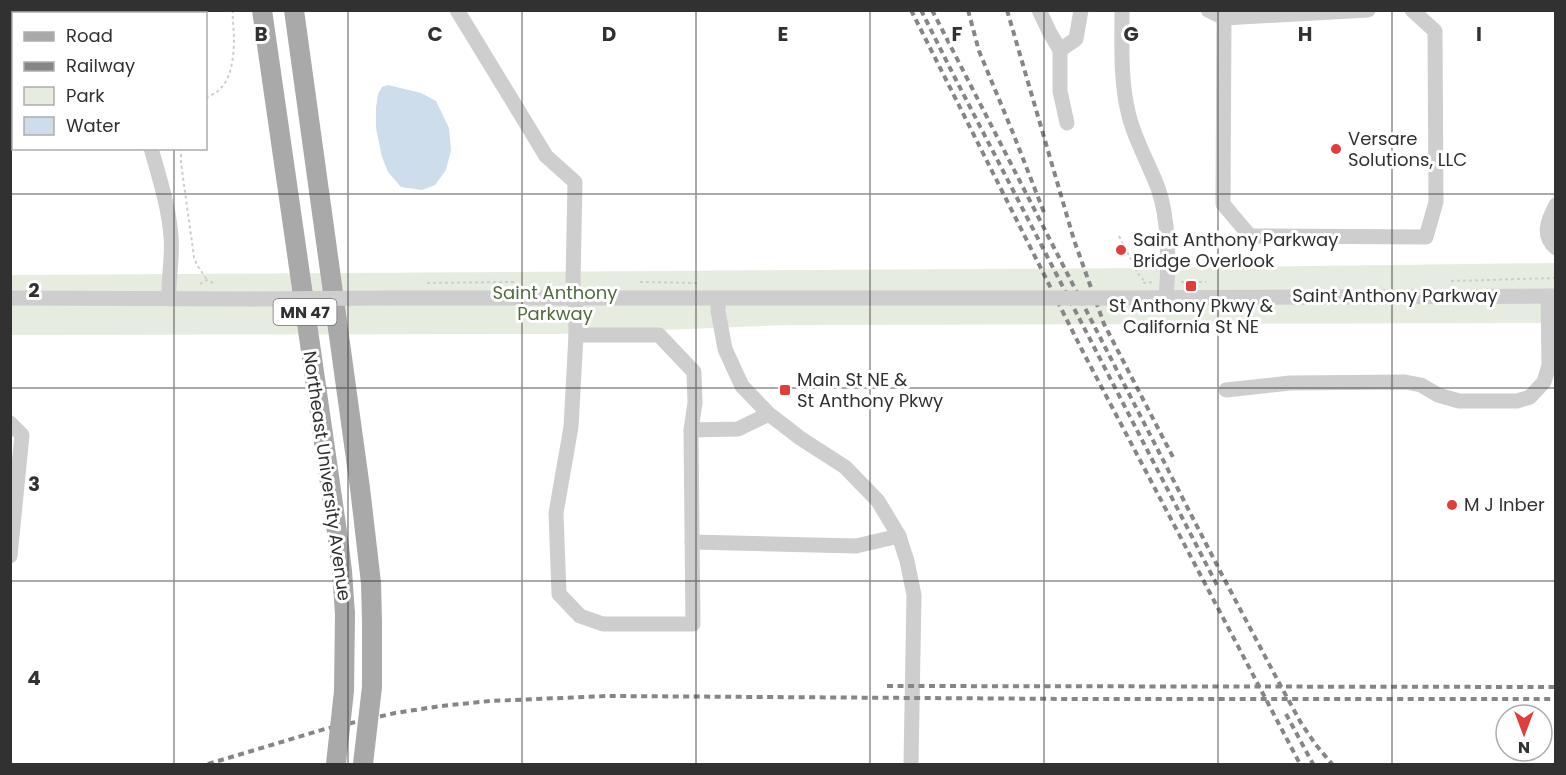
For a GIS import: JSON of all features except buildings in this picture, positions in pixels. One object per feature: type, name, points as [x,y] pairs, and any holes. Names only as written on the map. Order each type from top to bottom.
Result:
[{"type":"main road","name":"Northeast University Avenue","points":[[262,10],[340,550],[345,614],[345,691],[336,765]]},
{"type":"main road","name":"Northeast University Avenue","points":[[294,10],[371,583],[372,687],[363,765]]},
{"type":"street","points":[[457,10],[546,156],[575,182],[573,283],[576,335],[571,427],[556,513],[559,594],[580,616],[603,624],[693,624],[691,430],[695,403],[694,372],[659,335],[576,335]]},
{"type":"street","points":[[1039,10],[1060,50],[1060,91],[1067,123]]},
{"type":"street","points":[[1060,50],[1076,39],[1081,10]]},
{"type":"street","points":[[1122,10],[1124,95],[1129,117],[1159,190],[1166,237],[1166,297]]},
{"type":"street","points":[[1208,10],[1224,18],[1368,10]]},
{"type":"street","points":[[1224,18],[1223,204],[1250,236],[1426,237],[1436,201],[1435,31],[1412,10]]},
{"type":"street","points":[[152,150],[169,217],[171,240],[169,299]]},
{"type":"street","points":[[1556,205],[1550,216],[1546,232],[1550,242],[1556,248]]},
{"type":"street","points":[[1226,390],[1290,383],[1405,382],[1421,385],[1438,395],[1459,401],[1517,401],[1530,397],[1544,382],[1548,365],[1552,296]]},
{"type":"street","name":"Saint Anthony Parkway","points":[[10,298],[1552,296]]},
{"type":"street","points":[[718,298],[725,350],[742,386],[769,414],[800,438],[845,467],[878,501],[899,536],[914,595],[911,765]]},
{"type":"street","points":[[691,430],[738,429],[769,414]]},
{"type":"street","points":[[10,423],[22,435],[10,556]]},
{"type":"street","points":[[692,542],[856,546],[899,536]]},
{"type":"path","points":[[207,97],[221,88],[230,73],[234,39],[233,10]]},
{"type":"path","points":[[181,150],[194,257],[207,280]]},
{"type":"path","points":[[1119,236],[1145,282]]},
{"type":"path","points":[[1531,278],[1556,278]]},
{"type":"green space","name":"Saint Anthony Parkway","points":[[1555,263],[1556,323],[787,325],[558,334],[11,335],[10,275],[1145,268]]},
{"type":"water","points":[[388,85],[421,93],[436,101],[449,128],[451,150],[446,170],[435,185],[422,190],[401,187],[388,172],[382,157],[376,128],[376,108],[378,94],[382,87]]},
{"type":"railway","points":[[911,10],[1082,350],[1300,764]]},
{"type":"railway","points":[[921,10],[1219,589]]},
{"type":"railway","points":[[932,10],[1277,679],[1301,723],[1332,764]]},
{"type":"railway","points":[[968,10],[979,51],[1045,215]]},
{"type":"railway","points":[[1007,10],[1074,240],[1104,324],[1175,461]]},
{"type":"railway","points":[[887,686],[1556,687]]},
{"type":"railway","points":[[208,764],[325,729],[395,713],[490,701],[608,696],[1556,699]]},
{"type":"railway","points":[[1286,714],[1313,764]]},
{"type":"place","name":"Versare Solutions, LLC","points":[[1336,149]]},
{"type":"place","name":"Saint Anthony Parkway Bridge Overlook","points":[[1121,250]]},
{"type":"place","name":"St Anthony Pkwy & California St NE","points":[[1191,286]]},
{"type":"place","name":"Main St NE & St Anthony Pkwy","points":[[785,390]]},
{"type":"place","name":"M J Inber","points":[[1452,505]]}]
